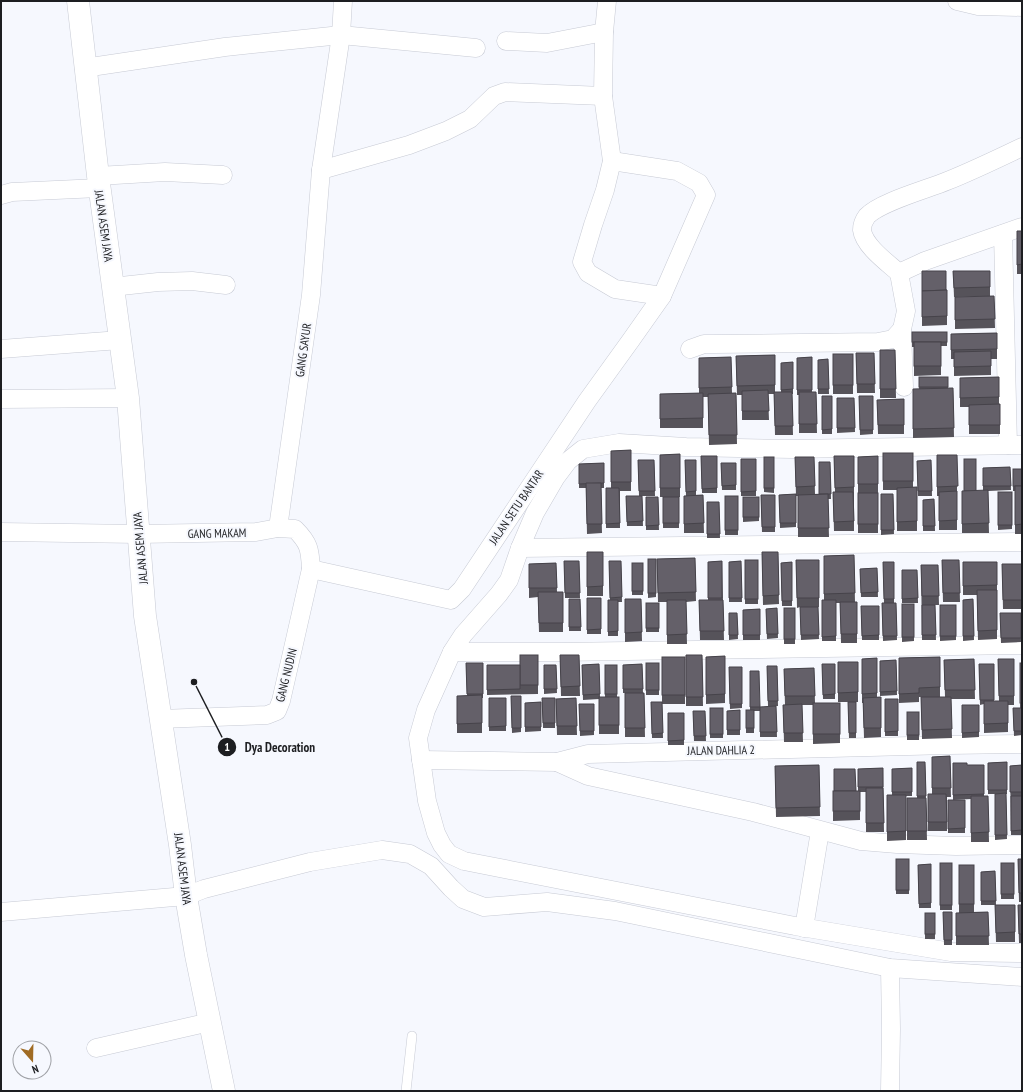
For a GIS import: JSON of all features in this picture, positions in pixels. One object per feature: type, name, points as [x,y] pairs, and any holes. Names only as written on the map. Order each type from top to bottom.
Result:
[{"type":"main road","name":"JALAN ASEM JAYA","points":[[78,1],[84,68],[98,182],[128,398],[145,616],[180,845],[186,896],[196,955],[224,1091]]},
{"type":"street","name":"GANG SAYUR","points":[[286,528],[311,295],[321,170],[341,35],[343,1]]},
{"type":"street","points":[[607,1],[604,32],[603,96],[612,160],[605,190],[582,262],[588,273],[615,289],[662,296],[706,195],[699,183],[678,171],[612,160]]},
{"type":"street","points":[[957,1],[978,6],[1018,5]]},
{"type":"street","points":[[506,41],[547,43],[604,32]]},
{"type":"street","points":[[84,68],[225,47],[341,35],[476,48]]},
{"type":"street","points":[[321,170],[409,145],[446,131],[470,119],[494,96],[505,92],[603,96]]},
{"type":"street","points":[[904,387],[902,329],[906,311],[899,273],[881,258],[864,239],[862,229],[864,221],[867,216],[888,204],[947,181],[1022,147]]},
{"type":"street","points":[[1,195],[12,192],[98,182],[165,172],[223,175]]},
{"type":"street","points":[[899,273],[925,261],[1022,227]]},
{"type":"street","points":[[1003,234],[1015,445],[793,449],[686,447],[619,443],[584,449],[568,461],[535,513],[520,548],[509,580],[452,652],[426,710],[418,738],[427,801],[436,833],[442,845],[449,854],[464,861],[804,928],[952,952],[1022,953]]},
{"type":"street","points":[[112,287],[158,282],[192,281],[226,285]]},
{"type":"street","name":"JALAN SETU BANTAR","points":[[311,569],[451,600],[462,589],[587,401],[662,296]]},
{"type":"street","points":[[690,349],[704,344],[878,342],[893,339],[902,329]]},
{"type":"street","points":[[1,349],[120,340]]},
{"type":"street","points":[[1,399],[128,398]]},
{"type":"street","name":"GANG MAKAM","points":[[1,532],[138,534],[256,532],[286,528]]},
{"type":"street","name":"GANG NUDIN","points":[[160,719],[267,715],[277,711],[281,701],[311,569],[310,551],[304,538],[286,528]]},
{"type":"street","points":[[520,548],[1022,542]]},
{"type":"street","points":[[452,652],[560,652],[1022,645]]},
{"type":"street","name":"JALAN DAHLIA 2","points":[[421,760],[557,762],[588,754],[949,744],[1022,744]]},
{"type":"street","points":[[557,762],[588,776],[753,812],[861,841],[956,846],[1022,845]]},
{"type":"street","points":[[804,928],[820,830]]},
{"type":"street","points":[[1,912],[186,896],[204,889],[310,862],[382,850],[410,854],[421,860],[431,866],[451,888],[463,898],[484,907],[547,902],[599,909],[890,968],[1022,977]]},
{"type":"street","points":[[890,968],[891,1029],[895,1091]]},
{"type":"street","points":[[96,1048],[210,1022]]},
{"type":"lane","points":[[406,1091],[412,1036]]},
{"type":"building","points":[[1017,231],[1022,231],[1022,264],[1017,265]]},
{"type":"building","points":[[922,271],[946,271],[946,290],[922,291]]},
{"type":"building","points":[[953,271],[990,271],[990,287],[954,288]]},
{"type":"building","points":[[947,290],[947,316],[922,317],[922,291]]},
{"type":"building","points":[[994,296],[995,319],[955,320],[955,297]]},
{"type":"building","points":[[912,332],[947,332],[947,342],[912,342]]},
{"type":"building","points":[[997,333],[997,349],[951,350],[951,334]]},
{"type":"building","points":[[914,342],[941,342],[941,366],[914,366]]},
{"type":"building","points":[[880,350],[895,350],[896,389],[880,389]]},
{"type":"building","points":[[991,351],[991,366],[954,367],[954,352]]},
{"type":"building","points":[[856,353],[874,353],[875,384],[857,384]]},
{"type":"building","points":[[833,354],[853,354],[853,385],[833,385]]},
{"type":"building","points":[[775,355],[775,385],[737,386],[736,356]]},
{"type":"building","points":[[731,357],[732,387],[699,388],[699,358]]},
{"type":"building","points":[[812,357],[812,390],[797,390],[797,358]]},
{"type":"building","points":[[828,359],[829,389],[818,389],[818,360]]},
{"type":"building","points":[[793,362],[793,389],[781,390],[781,363]]},
{"type":"building","points":[[919,377],[948,377],[948,387],[919,387]]},
{"type":"building","points":[[999,377],[999,397],[960,398],[960,378]]},
{"type":"building","points":[[953,388],[954,428],[913,429],[913,389]]},
{"type":"building","points":[[768,390],[769,411],[742,411],[742,391]]},
{"type":"building","points":[[774,392],[792,392],[793,426],[775,426]]},
{"type":"building","points":[[799,392],[816,392],[817,424],[799,424]]},
{"type":"building","points":[[703,393],[703,418],[660,419],[660,394]]},
{"type":"building","points":[[736,393],[737,435],[709,435],[708,394]]},
{"type":"building","points":[[822,396],[832,396],[832,429],[822,430]]},
{"type":"building","points":[[859,396],[873,396],[873,430],[860,430]]},
{"type":"building","points":[[837,398],[854,398],[855,428],[837,428]]},
{"type":"building","points":[[904,399],[904,425],[878,425],[877,400]]},
{"type":"building","points":[[1000,404],[1000,425],[969,425],[969,405]]},
{"type":"building","points":[[631,450],[631,482],[611,482],[611,451]]},
{"type":"building","points":[[883,453],[913,453],[913,481],[883,481]]},
{"type":"building","points":[[680,454],[680,488],[660,488],[660,455]]},
{"type":"building","points":[[937,455],[957,455],[958,486],[937,487]]},
{"type":"building","points":[[701,456],[717,456],[717,488],[702,489]]},
{"type":"building","points":[[834,456],[854,456],[854,487],[835,488]]},
{"type":"building","points":[[878,456],[878,484],[858,484],[858,457]]},
{"type":"building","points":[[764,457],[774,457],[774,488],[764,488]]},
{"type":"building","points":[[795,457],[814,457],[815,486],[796,487]]},
{"type":"building","points":[[741,459],[756,459],[756,491],[741,492]]},
{"type":"building","points":[[964,459],[976,459],[976,491],[964,491]]},
{"type":"building","points":[[638,460],[654,460],[655,491],[639,491]]},
{"type":"building","points":[[685,460],[696,460],[696,491],[686,492]]},
{"type":"building","points":[[931,460],[932,491],[918,491],[917,461]]},
{"type":"building","points":[[819,462],[830,462],[831,494],[819,494]]},
{"type":"building","points":[[604,463],[604,483],[579,484],[579,464]]},
{"type":"building","points":[[721,463],[736,463],[736,485],[722,486]]},
{"type":"building","points":[[1010,467],[1011,486],[983,486],[983,468]]},
{"type":"building","points":[[1013,469],[1022,469],[1022,486],[1013,486]]},
{"type":"building","points":[[586,483],[601,483],[602,524],[587,524]]},
{"type":"building","points":[[1015,486],[1022,486],[1022,524],[1015,525]]},
{"type":"building","points":[[917,487],[917,521],[897,522],[897,488]]},
{"type":"building","points":[[606,488],[619,488],[620,523],[606,524]]},
{"type":"building","points":[[988,490],[989,523],[962,524],[962,491]]},
{"type":"building","points":[[957,491],[957,520],[939,521],[939,492]]},
{"type":"building","points":[[833,492],[853,492],[854,521],[834,522]]},
{"type":"building","points":[[998,492],[1012,492],[1012,525],[998,525]]},
{"type":"building","points":[[858,493],[878,493],[878,524],[858,524]]},
{"type":"building","points":[[796,494],[796,523],[780,523],[779,495]]},
{"type":"building","points":[[828,494],[829,528],[798,528],[798,495]]},
{"type":"building","points":[[881,494],[893,494],[894,530],[881,530]]},
{"type":"building","points":[[703,495],[704,523],[684,524],[684,496]]},
{"type":"building","points":[[761,495],[775,495],[775,527],[762,527]]},
{"type":"building","points":[[626,496],[642,496],[643,521],[627,522]]},
{"type":"building","points":[[725,496],[738,496],[738,530],[725,530]]},
{"type":"building","points":[[646,497],[658,497],[659,525],[646,526]]},
{"type":"building","points":[[663,497],[679,497],[679,523],[663,523]]},
{"type":"building","points":[[743,497],[759,497],[759,517],[743,517]]},
{"type":"building","points":[[934,499],[935,526],[923,526],[923,500]]},
{"type":"building","points":[[707,502],[719,502],[720,534],[707,534]]},
{"type":"building","points":[[587,552],[603,552],[603,586],[587,587]]},
{"type":"building","points":[[762,552],[778,552],[779,595],[763,596]]},
{"type":"building","points":[[854,555],[855,593],[824,594],[824,556]]},
{"type":"building","points":[[695,558],[696,592],[658,593],[657,559]]},
{"type":"building","points":[[648,559],[656,559],[656,593],[648,593]]},
{"type":"building","points":[[745,560],[758,560],[758,599],[745,599]]},
{"type":"building","points":[[796,560],[819,560],[819,598],[797,598]]},
{"type":"building","points":[[942,560],[959,560],[960,593],[943,593]]},
{"type":"building","points":[[564,561],[579,561],[580,593],[565,593]]},
{"type":"building","points":[[609,561],[621,561],[622,597],[610,598]]},
{"type":"building","points":[[722,561],[722,598],[708,598],[708,562]]},
{"type":"building","points":[[741,561],[742,598],[729,598],[729,562]]},
{"type":"building","points":[[792,562],[792,601],[782,601],[781,563]]},
{"type":"building","points":[[883,562],[894,562],[894,599],[884,599]]},
{"type":"building","points":[[963,562],[997,562],[997,585],[963,586]]},
{"type":"building","points":[[556,563],[557,588],[529,588],[529,564]]},
{"type":"building","points":[[632,563],[643,563],[643,591],[632,591]]},
{"type":"building","points":[[1002,564],[1022,564],[1022,600],[1003,600]]},
{"type":"building","points":[[921,565],[938,565],[939,596],[922,596]]},
{"type":"building","points":[[877,568],[878,592],[861,593],[860,569]]},
{"type":"building","points":[[902,570],[917,570],[918,598],[902,599]]},
{"type":"building","points":[[977,590],[997,590],[997,630],[978,631]]},
{"type":"building","points":[[538,592],[563,592],[563,623],[539,623]]},
{"type":"building","points":[[587,598],[601,598],[601,629],[587,630]]},
{"type":"building","points":[[569,599],[580,599],[581,627],[569,627]]},
{"type":"building","points":[[625,599],[641,599],[642,632],[625,633]]},
{"type":"building","points":[[973,599],[974,636],[963,636],[963,600]]},
{"type":"building","points":[[608,600],[618,600],[618,631],[608,632]]},
{"type":"building","points":[[667,600],[686,600],[687,634],[667,635]]},
{"type":"building","points":[[699,600],[723,600],[724,631],[700,631]]},
{"type":"building","points":[[822,600],[836,600],[836,636],[822,637]]},
{"type":"building","points":[[840,602],[857,602],[857,634],[841,634]]},
{"type":"building","points":[[646,603],[659,603],[659,628],[646,628]]},
{"type":"building","points":[[882,603],[896,603],[897,636],[883,636]]},
{"type":"building","points":[[902,604],[914,604],[914,637],[902,637]]},
{"type":"building","points":[[922,605],[935,605],[936,635],[922,635]]},
{"type":"building","points":[[940,605],[956,605],[956,636],[940,636]]},
{"type":"building","points":[[861,606],[879,606],[879,635],[862,636]]},
{"type":"building","points":[[800,607],[818,607],[819,635],[801,635]]},
{"type":"building","points":[[777,608],[778,634],[767,634],[766,609]]},
{"type":"building","points":[[784,608],[795,608],[795,639],[784,639]]},
{"type":"building","points":[[760,609],[760,635],[743,635],[743,610]]},
{"type":"building","points":[[729,613],[737,613],[738,635],[729,635]]},
{"type":"building","points":[[1000,613],[1021,613],[1021,638],[1001,638]]},
{"type":"building","points":[[520,655],[538,655],[538,685],[520,685]]},
{"type":"building","points":[[560,655],[579,655],[580,686],[561,687]]},
{"type":"building","points":[[686,655],[702,655],[703,697],[686,697]]},
{"type":"building","points":[[725,656],[725,694],[706,695],[706,657]]},
{"type":"building","points":[[662,657],[685,657],[685,695],[662,695]]},
{"type":"building","points":[[940,657],[940,687],[919,688],[919,693],[899,694],[899,658]]},
{"type":"building","points":[[877,658],[877,693],[862,694],[862,659]]},
{"type":"building","points":[[974,659],[975,690],[945,690],[944,660]]},
{"type":"building","points":[[998,659],[1014,659],[1014,696],[999,696]]},
{"type":"building","points":[[896,660],[897,691],[880,692],[880,661]]},
{"type":"building","points":[[838,662],[858,662],[858,692],[838,693]]},
{"type":"building","points":[[466,663],[483,663],[483,694],[467,694]]},
{"type":"building","points":[[646,663],[659,663],[659,690],[646,690]]},
{"type":"building","points":[[1020,663],[1022,663],[1022,703],[1020,703]]},
{"type":"building","points":[[599,664],[600,694],[583,695],[582,665]]},
{"type":"building","points":[[642,664],[643,689],[623,689],[623,665]]},
{"type":"building","points":[[822,664],[835,664],[835,694],[823,695]]},
{"type":"building","points":[[979,664],[994,664],[994,700],[980,700]]},
{"type":"building","points":[[487,665],[520,665],[520,689],[487,690]]},
{"type":"building","points":[[544,665],[556,665],[557,689],[544,689]]},
{"type":"building","points":[[605,665],[617,665],[617,694],[605,694]]},
{"type":"building","points":[[767,666],[777,666],[778,701],[768,701]]},
{"type":"building","points":[[729,667],[742,667],[742,704],[730,704]]},
{"type":"building","points":[[814,668],[815,696],[785,696],[784,669]]},
{"type":"building","points":[[750,671],[759,671],[760,707],[750,707]]},
{"type":"building","points":[[625,693],[644,693],[645,728],[625,728]]},
{"type":"building","points":[[482,695],[482,723],[457,724],[457,696]]},
{"type":"building","points":[[511,696],[521,696],[521,728],[512,728]]},
{"type":"building","points":[[599,697],[619,697],[619,725],[599,725]]},
{"type":"building","points":[[881,697],[881,728],[864,728],[863,698]]},
{"type":"building","points":[[921,697],[951,697],[952,729],[922,730]]},
{"type":"building","points":[[489,698],[506,698],[506,726],[489,727]]},
{"type":"building","points":[[542,698],[555,698],[555,723],[543,723]]},
{"type":"building","points":[[576,698],[577,726],[557,726],[556,699]]},
{"type":"building","points":[[885,699],[898,699],[898,731],[885,732]]},
{"type":"building","points":[[984,701],[1008,701],[1008,723],[984,724]]},
{"type":"building","points":[[541,702],[541,727],[525,727],[525,703]]},
{"type":"building","points":[[651,702],[662,702],[663,733],[652,734]]},
{"type":"building","points":[[848,702],[856,702],[856,733],[849,733]]},
{"type":"building","points":[[813,703],[840,703],[840,734],[813,734]]},
{"type":"building","points":[[579,704],[594,704],[594,731],[580,731]]},
{"type":"building","points":[[802,704],[803,733],[784,733],[783,705]]},
{"type":"building","points":[[962,705],[979,705],[979,732],[962,733]]},
{"type":"building","points":[[776,706],[777,732],[760,732],[760,707]]},
{"type":"building","points":[[710,708],[723,708],[723,734],[710,734]]},
{"type":"building","points":[[1013,708],[1022,708],[1022,731],[1014,731]]},
{"type":"building","points":[[740,710],[740,730],[727,730],[727,711]]},
{"type":"building","points":[[746,710],[754,710],[754,728],[746,728]]},
{"type":"building","points":[[693,711],[705,711],[706,736],[694,736]]},
{"type":"building","points":[[907,712],[919,712],[919,735],[907,735]]},
{"type":"building","points":[[668,713],[684,713],[684,740],[668,741]]},
{"type":"building","points":[[950,756],[951,788],[932,788],[932,757]]},
{"type":"building","points":[[917,762],[925,762],[926,796],[917,796]]},
{"type":"building","points":[[1007,762],[1007,790],[988,790],[988,763]]},
{"type":"building","points":[[953,763],[984,765],[984,794],[953,795]]},
{"type":"building","points":[[819,765],[820,807],[776,808],[775,766]]},
{"type":"building","points":[[1022,765],[1022,792],[1010,792],[1010,766]]},
{"type":"building","points":[[883,768],[883,787],[858,787],[858,769]]},
{"type":"building","points":[[912,768],[912,792],[892,792],[892,769]]},
{"type":"building","points":[[834,769],[855,769],[856,791],[834,791]]},
{"type":"building","points":[[866,788],[883,788],[884,823],[866,823]]},
{"type":"building","points":[[833,791],[860,791],[860,811],[833,811]]},
{"type":"building","points":[[1006,793],[1007,835],[995,835],[995,794]]},
{"type":"building","points":[[928,794],[946,794],[947,822],[928,822]]},
{"type":"building","points":[[887,795],[906,795],[906,831],[887,832]]},
{"type":"building","points":[[971,796],[988,796],[989,832],[971,833]]},
{"type":"building","points":[[1011,796],[1022,796],[1022,830],[1011,831]]},
{"type":"building","points":[[907,798],[926,798],[927,831],[907,831]]},
{"type":"building","points":[[948,800],[965,800],[965,828],[948,829]]},
{"type":"building","points":[[896,859],[909,859],[909,890],[896,890]]},
{"type":"building","points":[[1018,859],[1022,859],[1022,893],[1019,893]]},
{"type":"building","points":[[940,863],[952,863],[952,905],[940,905]]},
{"type":"building","points":[[1001,863],[1014,863],[1014,894],[1001,894]]},
{"type":"building","points":[[931,864],[931,903],[919,904],[918,865]]},
{"type":"building","points":[[959,865],[974,865],[974,904],[959,904]]},
{"type":"building","points":[[995,871],[996,901],[981,901],[981,872]]},
{"type":"building","points":[[995,905],[1015,905],[1015,932],[996,933]]},
{"type":"building","points":[[1018,905],[1022,905],[1022,934],[1019,934]]},
{"type":"building","points":[[943,912],[952,912],[952,940],[944,940]]},
{"type":"building","points":[[988,912],[989,936],[956,936],[956,913]]},
{"type":"building","points":[[925,913],[935,913],[935,934],[925,934]]},
{"type":"place","name":"Dya Decoration","points":[[194,682]]}]
